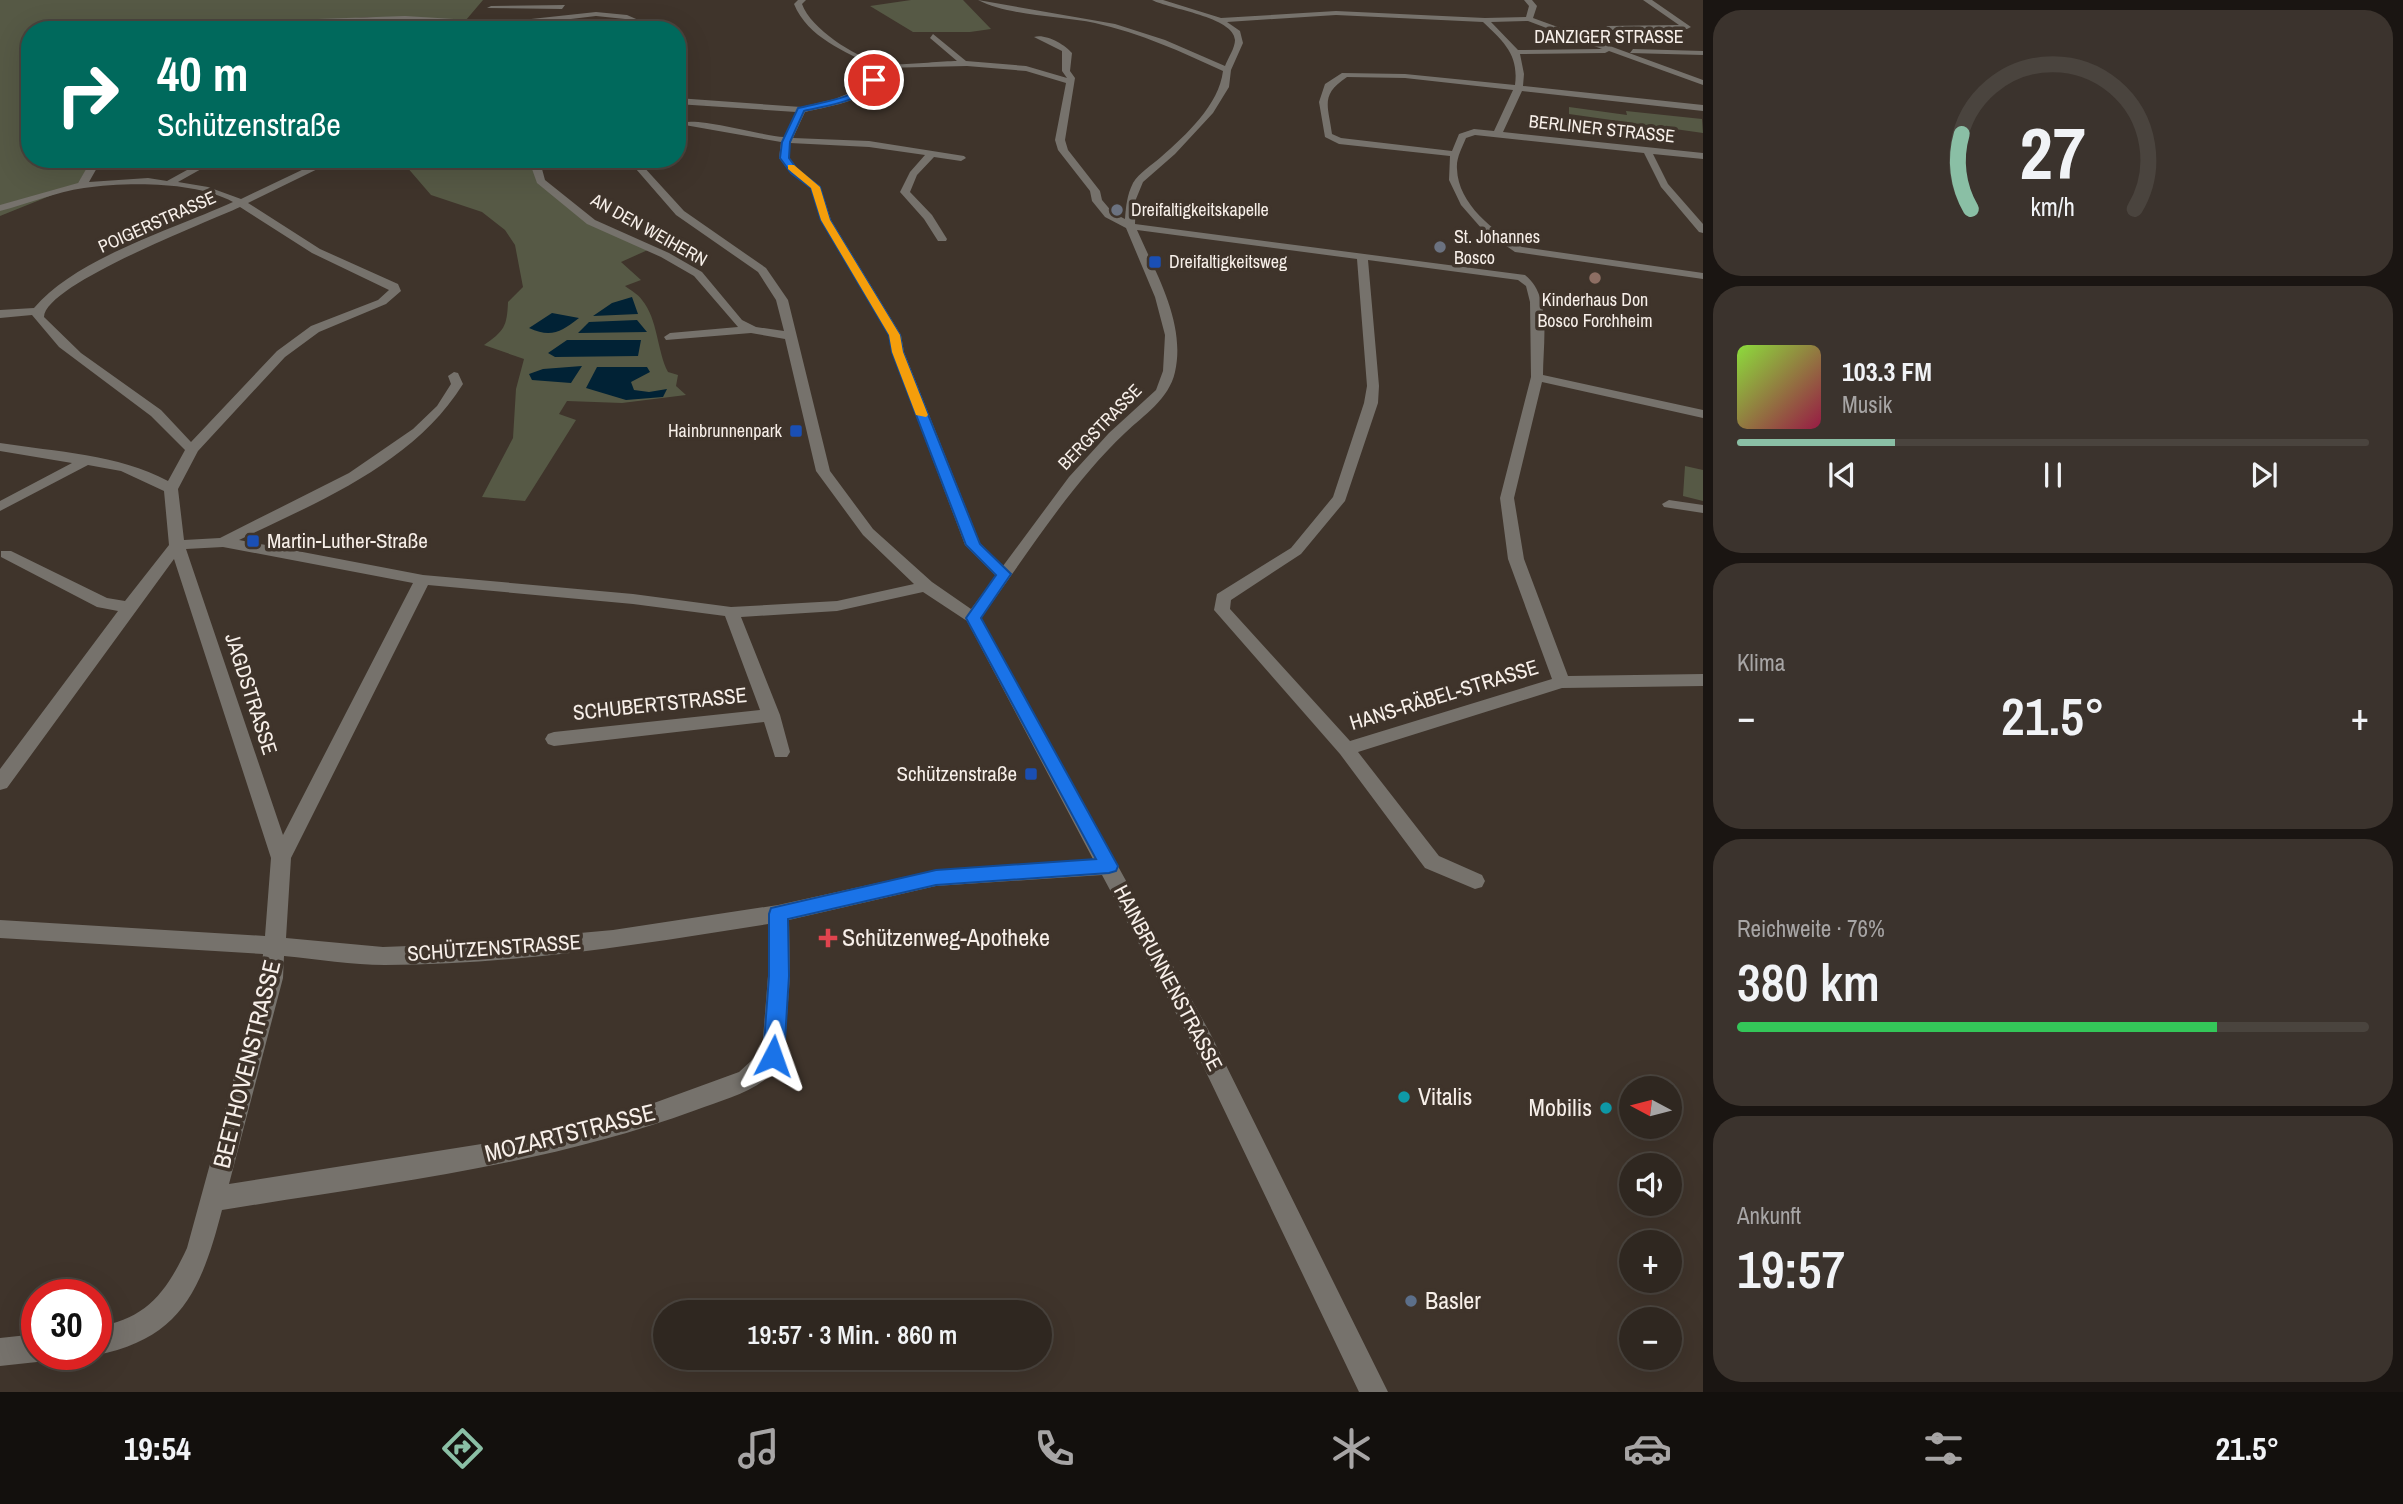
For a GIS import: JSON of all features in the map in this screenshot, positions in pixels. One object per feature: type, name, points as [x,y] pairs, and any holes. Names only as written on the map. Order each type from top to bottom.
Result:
[{"type":"street","points":[[802,0],[798,4],[800,16],[812,29],[879,66],[965,64],[1051,74],[1070,82]]},
{"type":"street","points":[[978,0],[1093,20],[1131,30],[1179,47],[1227,70]]},
{"type":"street","points":[[1130,226],[1131,199],[1139,181],[1172,152],[1210,111],[1225,87],[1227,70],[1239,43],[1237,33],[1221,20],[1156,0]]},
{"type":"street","points":[[1528,0],[1534,6],[1529,19]]},
{"type":"street","points":[[1607,28],[1687,27],[1647,0]]},
{"type":"street","points":[[491,8],[567,4],[565,12],[570,16]]},
{"type":"street","points":[[1221,20],[1336,13],[1485,20],[1529,19],[1703,83]]},
{"type":"street","points":[[543,21],[570,16],[621,16],[636,21]]},
{"type":"street","points":[[309,21],[371,18],[418,21]]},
{"type":"street","points":[[1485,20],[1516,52],[1518,88],[1514,103],[1498,133]]},
{"type":"street","points":[[933,36],[965,64]]},
{"type":"street","points":[[1038,37],[1065,49],[1068,53],[1066,71],[1071,78],[1060,140],[1063,150],[1095,191],[1097,201],[1109,215],[1130,226],[1362,257],[1524,272],[1541,256]]},
{"type":"street","name":"DANZIGER STRASSE","points":[[1516,52],[1703,53]]},
{"type":"street","points":[[686,102],[801,110],[838,102],[869,88],[878,76],[879,66]]},
{"type":"street","points":[[1051,74],[1066,71]]},
{"type":"street","points":[[1703,108],[1359,74],[1345,75],[1328,86],[1323,102],[1328,135],[1339,141],[1456,154],[1452,169],[1463,205],[1507,245],[1541,256],[1703,276]]},
{"type":"street","points":[[801,110],[786,142],[784,158],[794,171],[815,187],[825,220],[895,335],[898,352],[973,545],[1003,574]]},
{"type":"street","points":[[686,124],[709,126],[786,142],[869,145],[961,158]]},
{"type":"street","name":"BERLINER STRASSE","points":[[1456,154],[1462,136],[1474,132],[1703,156]]},
{"type":"street","points":[[1647,150],[1664,185],[1703,230]]},
{"type":"street","points":[[931,155],[914,174],[905,192],[928,217],[942,239]]},
{"type":"street","points":[[82,185],[92,168]]},
{"type":"street","points":[[170,183],[198,168]]},
{"type":"street","name":"POIGERSTRASSE","points":[[38,312],[42,304],[55,293],[106,263],[314,168]]},
{"type":"street","name":"AN DEN WEIHERN","points":[[537,168],[540,181],[591,222],[666,255],[698,274],[738,323],[753,330]]},
{"type":"street","name":"HAINBRUNNENSTRASSE","points":[[640,168],[680,213],[762,270],[782,300],[823,471],[868,532],[926,586],[973,618],[1202,1040],[1374,1392]]},
{"type":"street","points":[[0,208],[82,185],[136,181],[170,183],[225,194],[316,251],[394,286],[395,291],[382,302],[314,329],[281,354],[192,449],[171,489],[144,474],[124,467],[0,447]]},
{"type":"street","points":[[0,217],[45,196]]},
{"type":"street","name":"BERGSTRASSE","points":[[973,618],[1074,480],[1114,436],[1162,391],[1169,371],[1171,335],[1161,297],[1130,226]]},
{"type":"street","points":[[1519,250],[1536,302],[1537,377],[1507,498],[1516,559],[1562,682]]},
{"type":"street","points":[[1346,749],[1222,610],[1223,598],[1296,551],[1340,498],[1371,403],[1373,386],[1362,257]]},
{"type":"street","points":[[0,314],[38,312],[38,317],[60,344],[152,409],[176,439],[192,449]]},
{"type":"street","name":"AN DEN WEIHERN","points":[[670,337],[753,330],[789,336]]},
{"type":"street","points":[[223,542],[309,500],[400,446],[432,422],[449,402],[457,384],[454,376]]},
{"type":"street","points":[[1537,377],[1703,414]]},
{"type":"street","points":[[0,507],[86,461]]},
{"type":"street","name":"JAGDSTRASSE","points":[[171,489],[177,545],[281,858]]},
{"type":"street","points":[[1669,504],[1703,509]]},
{"type":"street","points":[[0,783],[177,545],[223,542],[423,580],[633,599],[731,612],[837,606],[926,586]]},
{"type":"street","points":[[6,554],[103,603],[129,607]]},
{"type":"street","name":"BEETHOVENSTRASSE","points":[[112,1337],[137,1332],[159,1316],[186,1280],[199,1250],[272,978],[281,858],[423,580]]},
{"type":"street","name":"SCHUBERTSTRASSE","points":[[731,612],[771,715],[781,752]]},
{"type":"street","name":"HANS-RÄBEL-STRASSE","points":[[1475,881],[1432,862],[1346,749],[1562,682],[1703,680]]},
{"type":"street","name":"SCHUBERTSTRASSE","points":[[554,739],[771,715]]},
{"type":"street","name":"SCHÜTZENSTRASSE","points":[[0,929],[227,942],[383,956],[460,953],[613,939],[778,914],[936,877],[1109,866]]},
{"type":"street","name":"MOZARTSTRASSE","points":[[213,1199],[525,1149],[643,1118],[747,1080],[773,1056],[779,976],[778,914]]},
{"type":"street","points":[[0,1352],[21,1350]]},
{"type":"green space","points":[[0,0],[483,0],[466,20],[367,17],[322,21],[21,21],[21,168],[87,168],[77,185],[0,216]]},
{"type":"green space","points":[[911,0],[963,0],[991,29],[970,32],[913,32],[870,6]]},
{"type":"green space","points":[[1569,107],[1627,115],[1626,111],[1702,119],[1703,133],[1569,114]]},
{"type":"green space","points":[[408,168],[536,168],[538,182],[591,222],[650,249],[621,262],[641,280],[625,286],[638,296],[647,308],[668,372],[678,375],[676,386],[686,395],[622,403],[567,401],[559,414],[576,420],[525,501],[482,497],[513,438],[516,389],[524,359],[484,345],[503,328],[508,302],[523,287],[515,245],[505,230],[482,212],[431,195]]},
{"type":"green space","points":[[1685,466],[1703,470],[1703,501],[1683,496]]},
{"type":"water","points":[[632,297],[638,314],[593,316],[612,303]]},
{"type":"water","points":[[552,313],[579,318],[567,327],[550,333],[529,328]]},
{"type":"water","points":[[637,320],[647,332],[578,333],[589,322]]},
{"type":"water","points":[[567,340],[641,340],[638,356],[555,357],[548,353]]},
{"type":"water","points":[[582,366],[571,383],[532,380],[529,374],[543,369]]},
{"type":"water","points":[[597,367],[647,367],[650,372],[631,382],[634,390],[649,392],[667,389],[663,397],[626,400],[586,388]]},
{"type":"slow traffic","points":[[791,167],[815,187],[825,220],[895,335],[898,352],[922,415]]},
{"type":"place","name":"Dreifaltigkeitskapelle","points":[[1117,210]]},
{"type":"place","name":"St. Johannes Bosco","points":[[1440,247]]},
{"type":"place","name":"Dreifaltigkeitsweg","points":[[1155,262]]},
{"type":"place","name":"Kinderhaus Don Bosco Forchheim","points":[[1595,278]]},
{"type":"place","name":"Hainbrunnenpark","points":[[796,431]]},
{"type":"place","name":"Martin-Luther-Straße","points":[[253,541]]},
{"type":"place","name":"Schützenstraße","points":[[1031,774]]},
{"type":"place","name":"Schützenweg-Apotheke","points":[[828,938]]},
{"type":"place","name":"Vitalis","points":[[1404,1097]]},
{"type":"place","name":"Mobilis","points":[[1606,1108]]},
{"type":"place","name":"Basler","points":[[1411,1301]]},
{"type":"route","points":[[773,1056],[779,976],[778,914],[936,877],[1109,866],[973,618],[1003,574],[973,545],[898,352],[895,335],[825,220],[815,187],[794,171],[784,158],[786,142],[801,110],[853,96],[869,88],[874,80]]}]
